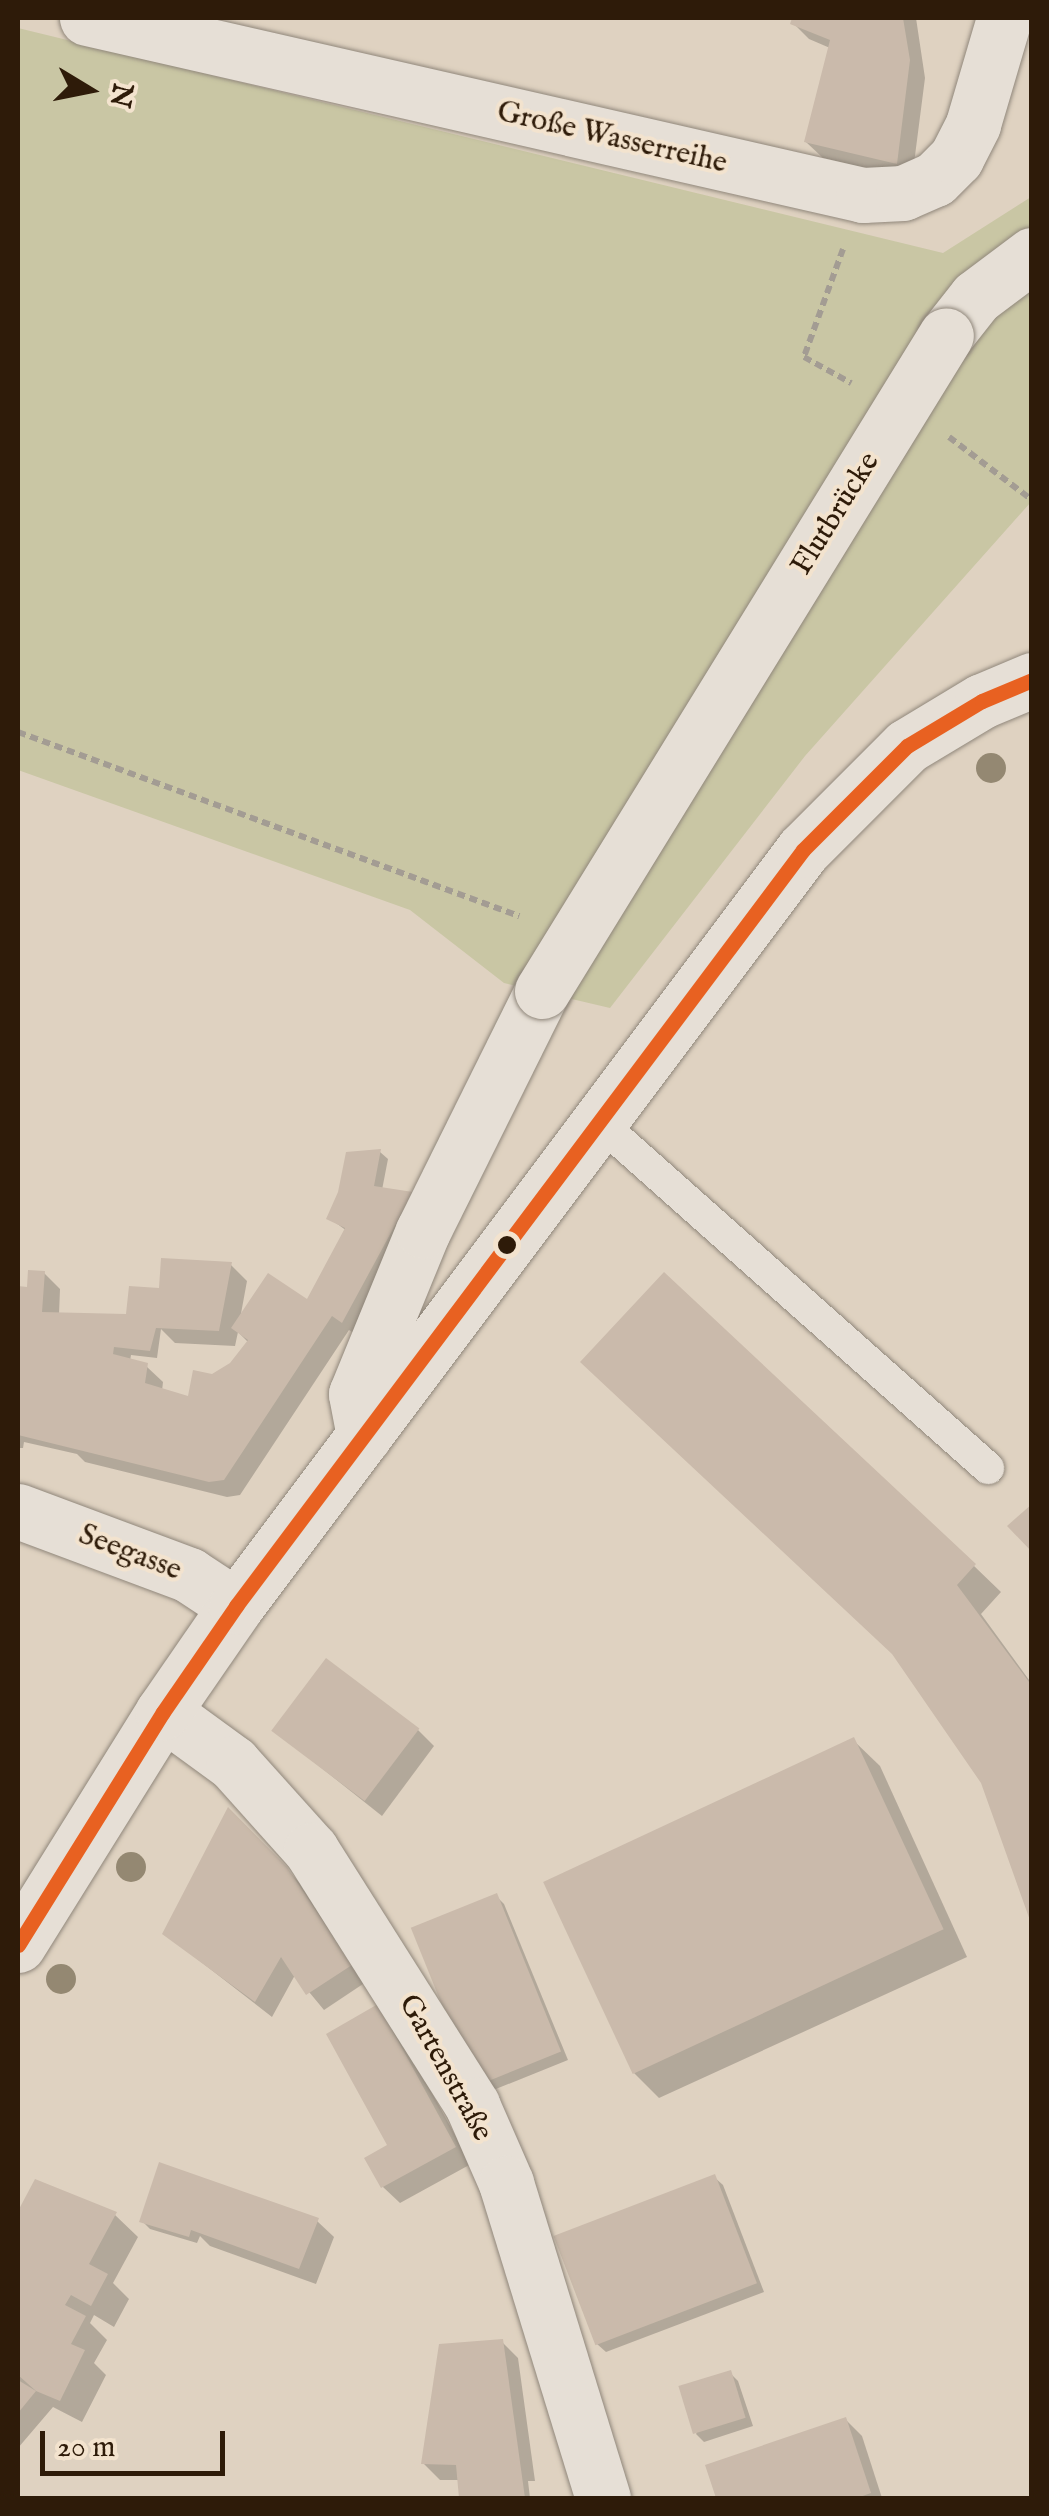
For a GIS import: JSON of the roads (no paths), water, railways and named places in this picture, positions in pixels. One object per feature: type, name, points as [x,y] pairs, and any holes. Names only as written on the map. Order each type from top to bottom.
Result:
[{"type":"street","name":"Große Wasserreihe","points":[[87,18],[863,196],[903,194],[934,179],[956,158],[974,124],[1012,22]]},
{"type":"street","name":"Flutbrücke","points":[[364,1436],[356,1394],[423,1230],[542,991],[946,335],[976,297],[1032,255]]},
{"type":"street","points":[[18,1945],[163,1712],[236,1606],[803,850],[839,808],[906,746],[982,701],[1032,680]]},
{"type":"street","name":"Seegasse","points":[[18,1511],[190,1575],[236,1606]]},
{"type":"street","name":"Gartenstraße","points":[[163,1712],[233,1764],[311,1850],[472,2105],[506,2183],[603,2498]]},
{"type":"lane","points":[[601,1124],[988,1468]]}]
